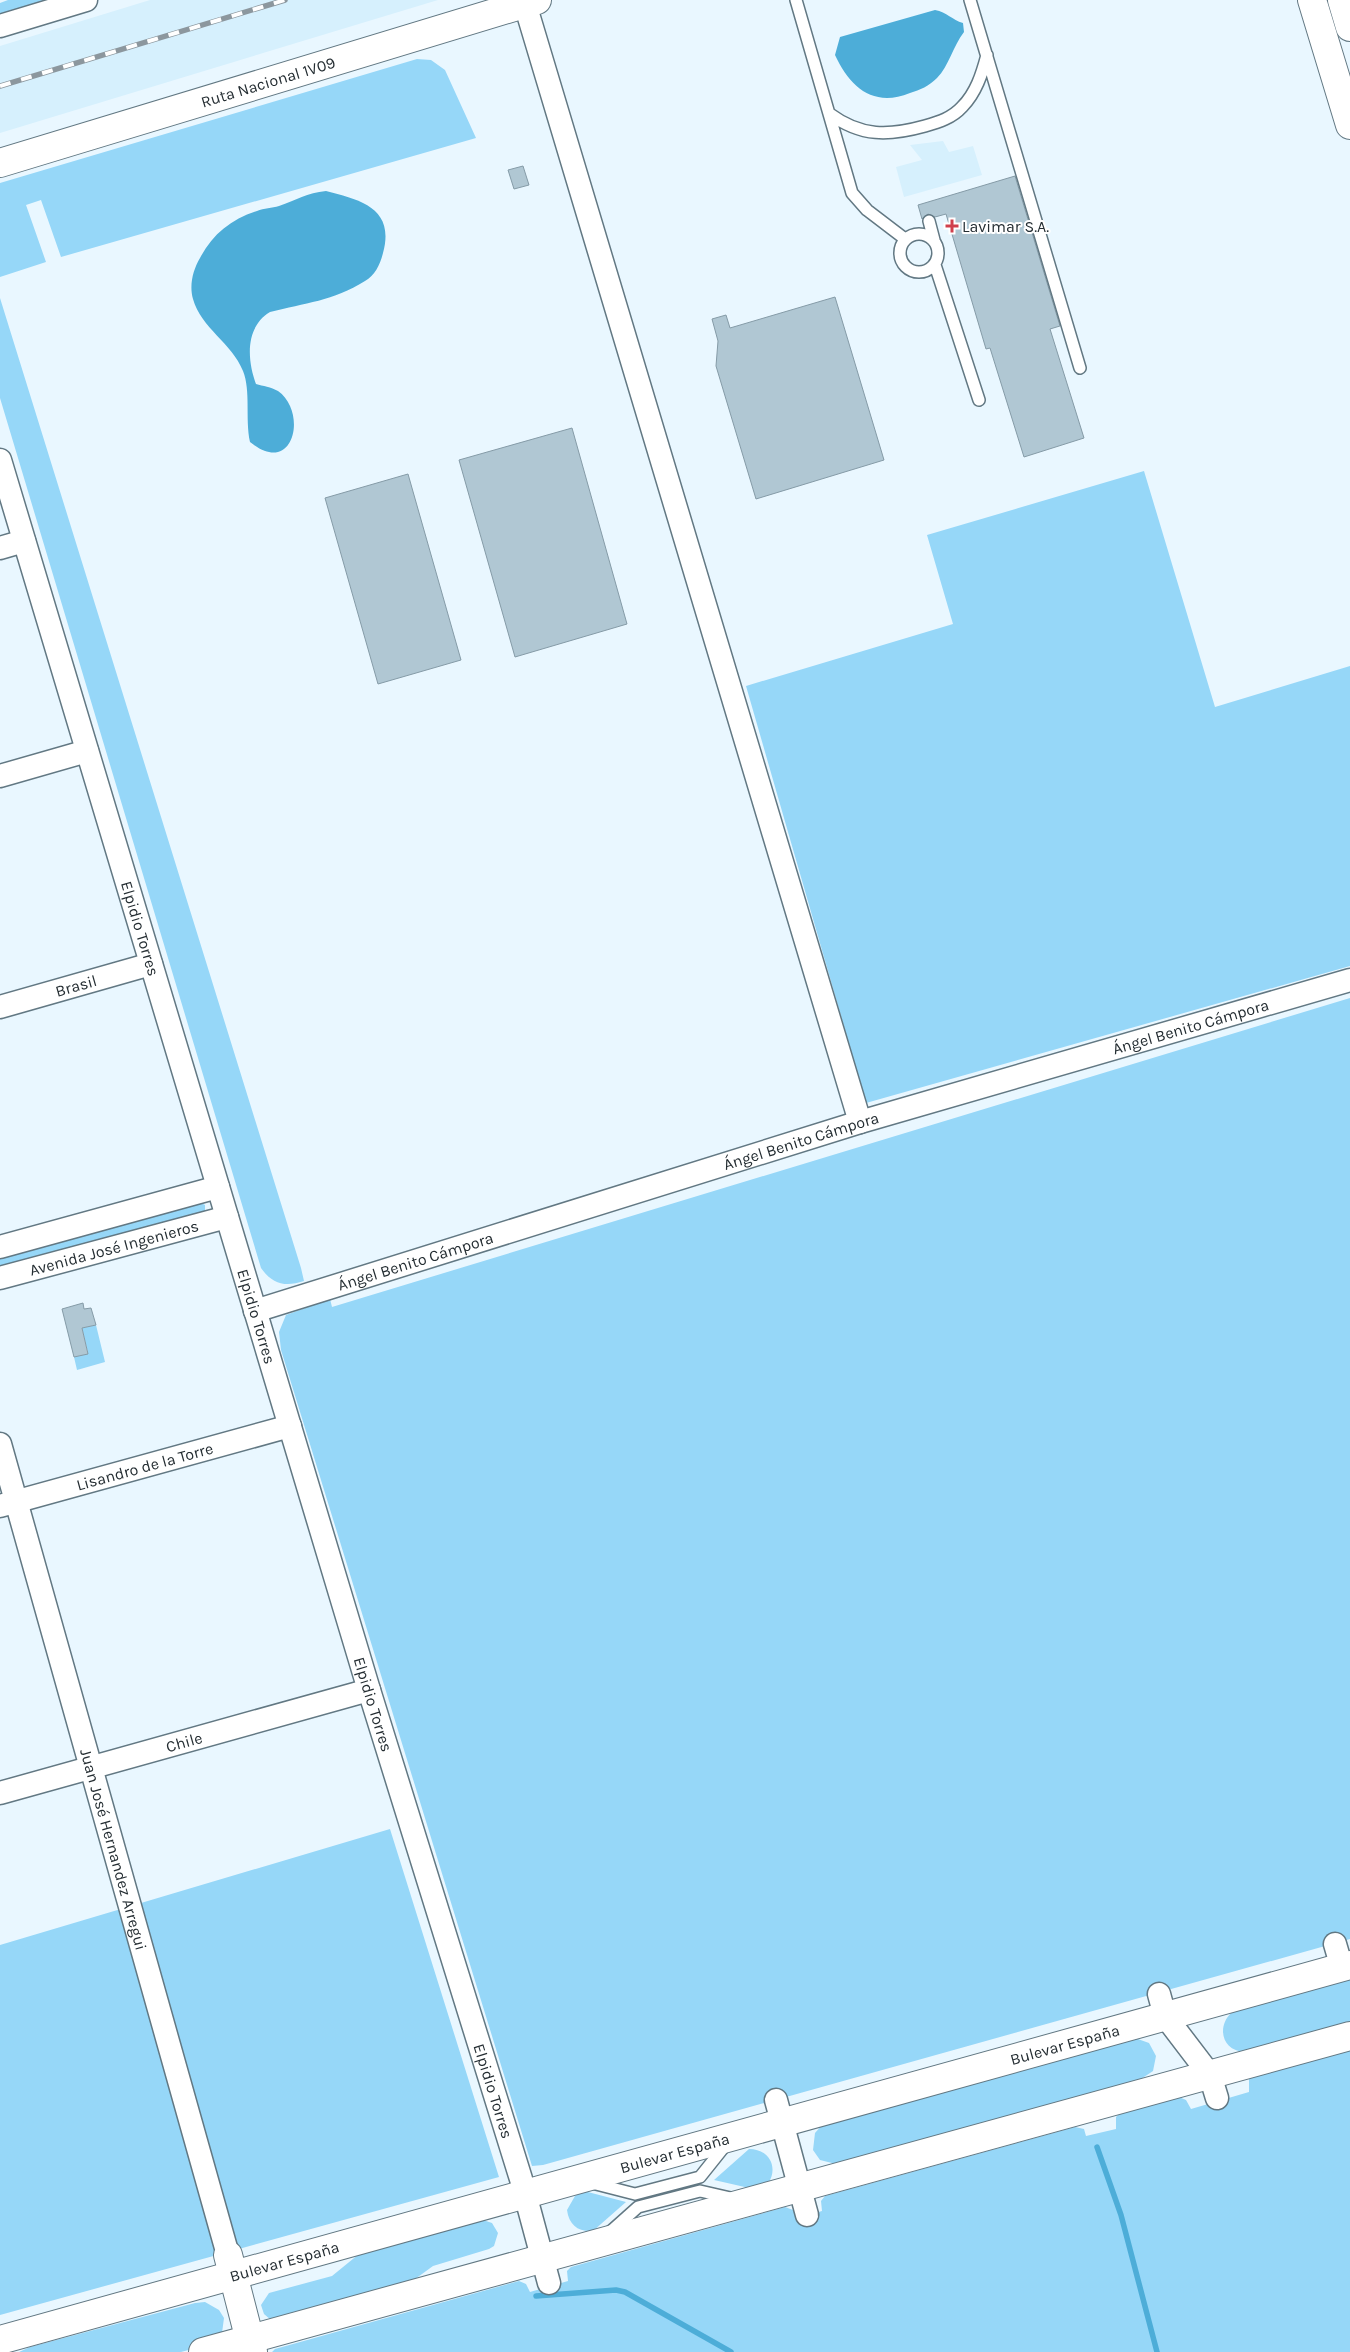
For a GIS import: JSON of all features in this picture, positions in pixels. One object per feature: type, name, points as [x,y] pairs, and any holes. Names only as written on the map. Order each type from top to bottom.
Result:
[{"type":"main road","points":[[1312,0],[1350,126]]},
{"type":"main road","points":[[1342,0],[1350,27]]},
{"type":"main road","name":"Ruta Nacional 1V09","points":[[0,163],[531,2]]},
{"type":"main road","name":"Bulevar España","points":[[0,2340],[231,2265],[521,2183],[580,2179],[733,2137],[779,2112],[1162,2005],[1342,1959]]},
{"type":"main road","points":[[203,2352],[251,2346],[542,2257],[799,2187],[1214,2087],[1350,2036]]},
{"type":"main road","points":[[231,2265],[251,2346]]},
{"type":"street","points":[[0,26],[86,0]]},
{"type":"street","points":[[531,2],[860,1122]]},
{"type":"street","name":"Elpidio Torres","points":[[0,460],[369,1690],[521,2183],[549,2283]]},
{"type":"street","points":[[0,548],[24,541]]},
{"type":"street","points":[[0,776],[87,751]]},
{"type":"street","name":"Brasil","points":[[0,1007],[151,964]]},
{"type":"street","name":"Ángel Benito Cámpora","points":[[255,1311],[860,1122],[1350,980]]},
{"type":"street","name":"Avenida José Ingenieros","points":[[0,1247],[218,1187]]},
{"type":"street","name":"Avenida José Ingenieros","points":[[0,1278],[227,1216]]},
{"type":"street","name":"Lisandro de la Torre","points":[[8,1504],[290,1426]]},
{"type":"street","name":"Juan José Hernandez Arregui","points":[[0,1444],[8,1504],[91,1768],[231,2265]]},
{"type":"street","name":"Chile","points":[[0,1793],[369,1690]]},
{"type":"street","points":[[1162,2005],[1214,2087]]},
{"type":"street","points":[[779,2112],[807,2215]]},
{"type":"lane","points":[[796,0],[852,193],[867,210],[905,239]]},
{"type":"lane","points":[[970,0],[1080,368]]},
{"type":"lane","points":[[830,114],[854,128],[876,133],[900,133],[943,121],[961,108],[968,100],[979,79],[987,55]]},
{"type":"lane","points":[[929,221],[939,251],[935,265],[979,400]]},
{"type":"lane","points":[[934,240],[923,234],[910,236],[905,239],[900,251],[900,257],[906,267],[914,272],[923,272],[935,265]]},
{"type":"shaded area","points":[[8,0],[47,0],[0,14],[0,3]]},
{"type":"shaded area","points":[[150,0],[438,0],[0,133],[0,46]]},
{"type":"shaded area","points":[[935,10],[943,12],[963,23],[964,32],[941,73],[931,83],[914,92],[885,98],[864,92],[848,77],[835,55],[840,37]]},
{"type":"shaded area","points":[[417,59],[431,60],[445,70],[476,138],[61,257],[41,200],[26,205],[46,262],[0,277],[0,183]]},
{"type":"shaded area","points":[[943,141],[949,152],[973,146],[982,175],[904,197],[896,167],[922,160],[910,145]]},
{"type":"shaded area","points":[[326,191],[363,203],[380,216],[384,226],[385,238],[383,253],[372,276],[353,288],[307,304],[270,312],[256,326],[252,335],[250,355],[256,384],[278,391],[287,401],[292,413],[294,426],[292,438],[286,447],[277,452],[265,451],[250,442],[247,387],[243,371],[232,352],[209,327],[197,309],[191,288],[192,278],[210,242],[231,223],[248,214],[279,206],[307,195]]},
{"type":"shaded area","points":[[0,298],[304,1281],[291,1284],[280,1283],[270,1278],[261,1268],[0,398]]},
{"type":"shaded area","points":[[1144,471],[1215,707],[1350,666],[1350,966],[866,1103],[746,686],[953,624],[927,535]]},
{"type":"shaded area","points":[[1350,998],[1350,1939],[543,2165],[532,2166],[281,1350],[279,1332],[286,1315],[330,1299],[332,1307]]},
{"type":"shaded area","points":[[200,1202],[205,1205],[205,1212],[0,1269],[0,1256]]},
{"type":"shaded area","points":[[96,1325],[105,1362],[77,1370],[74,1357],[88,1353],[82,1328]]},
{"type":"shaded area","points":[[390,1829],[499,2177],[0,2315],[0,1945]]},
{"type":"shaded area","points":[[1350,1978],[1350,2023],[1245,2052],[1237,2051],[1231,2047],[1224,2037],[1224,2024],[1232,2012]]},
{"type":"shaded area","points":[[1135,2038],[1149,2043],[1156,2056],[1153,2071],[1141,2079],[836,2164],[820,2160],[813,2150],[815,2133],[823,2124]]},
{"type":"shaded area","points":[[1350,2050],[1350,2352],[272,2352],[275,2349],[519,2281],[526,2284],[530,2292],[568,2281],[567,2271],[571,2267],[785,2207],[793,2210],[797,2218],[822,2211],[821,2201],[825,2196],[1075,2127],[1084,2129],[1086,2136],[1116,2129],[1116,2117],[1119,2114],[1179,2097],[1186,2100],[1191,2109],[1249,2092],[1249,2078]]},
{"type":"shaded area","points":[[749,2149],[762,2152],[770,2160],[772,2171],[768,2184],[758,2190],[714,2180]]},
{"type":"shaded area","points":[[584,2191],[626,2202],[593,2231],[579,2229],[572,2224],[567,2210],[575,2196]]},
{"type":"shaded area","points":[[483,2220],[492,2223],[498,2233],[494,2246],[489,2249],[433,2266],[411,2282],[271,2320],[264,2314],[261,2305],[269,2293],[332,2276],[359,2254]]},
{"type":"shaded area","points":[[205,2302],[219,2310],[224,2318],[222,2333],[207,2345],[181,2352],[19,2352],[30,2347],[195,2303]]},
{"type":"building","points":[[523,166],[529,185],[514,189],[508,170]]},
{"type":"building","points":[[1015,176],[1060,326],[1050,329],[1084,438],[1024,457],[990,348],[986,349],[946,214],[935,217],[928,214],[922,219],[918,205]]},
{"type":"building","points":[[835,297],[884,460],[756,499],[716,366],[718,341],[712,319],[726,315],[730,328]]},
{"type":"building","points":[[572,428],[627,624],[515,657],[459,460]]},
{"type":"building","points":[[408,474],[461,660],[378,684],[325,498]]},
{"type":"building","points":[[83,1303],[84,1309],[91,1308],[96,1325],[82,1328],[88,1354],[74,1357],[62,1309]]},
{"type":"waterway","points":[[1097,2147],[1121,2215],[1157,2352]]},
{"type":"waterway","points":[[536,2296],[616,2290],[625,2292],[731,2352]]},
{"type":"railway","points":[[0,86],[285,0]]},
{"type":"place","name":"Lavimar S.A.","points":[[952,226]]}]
